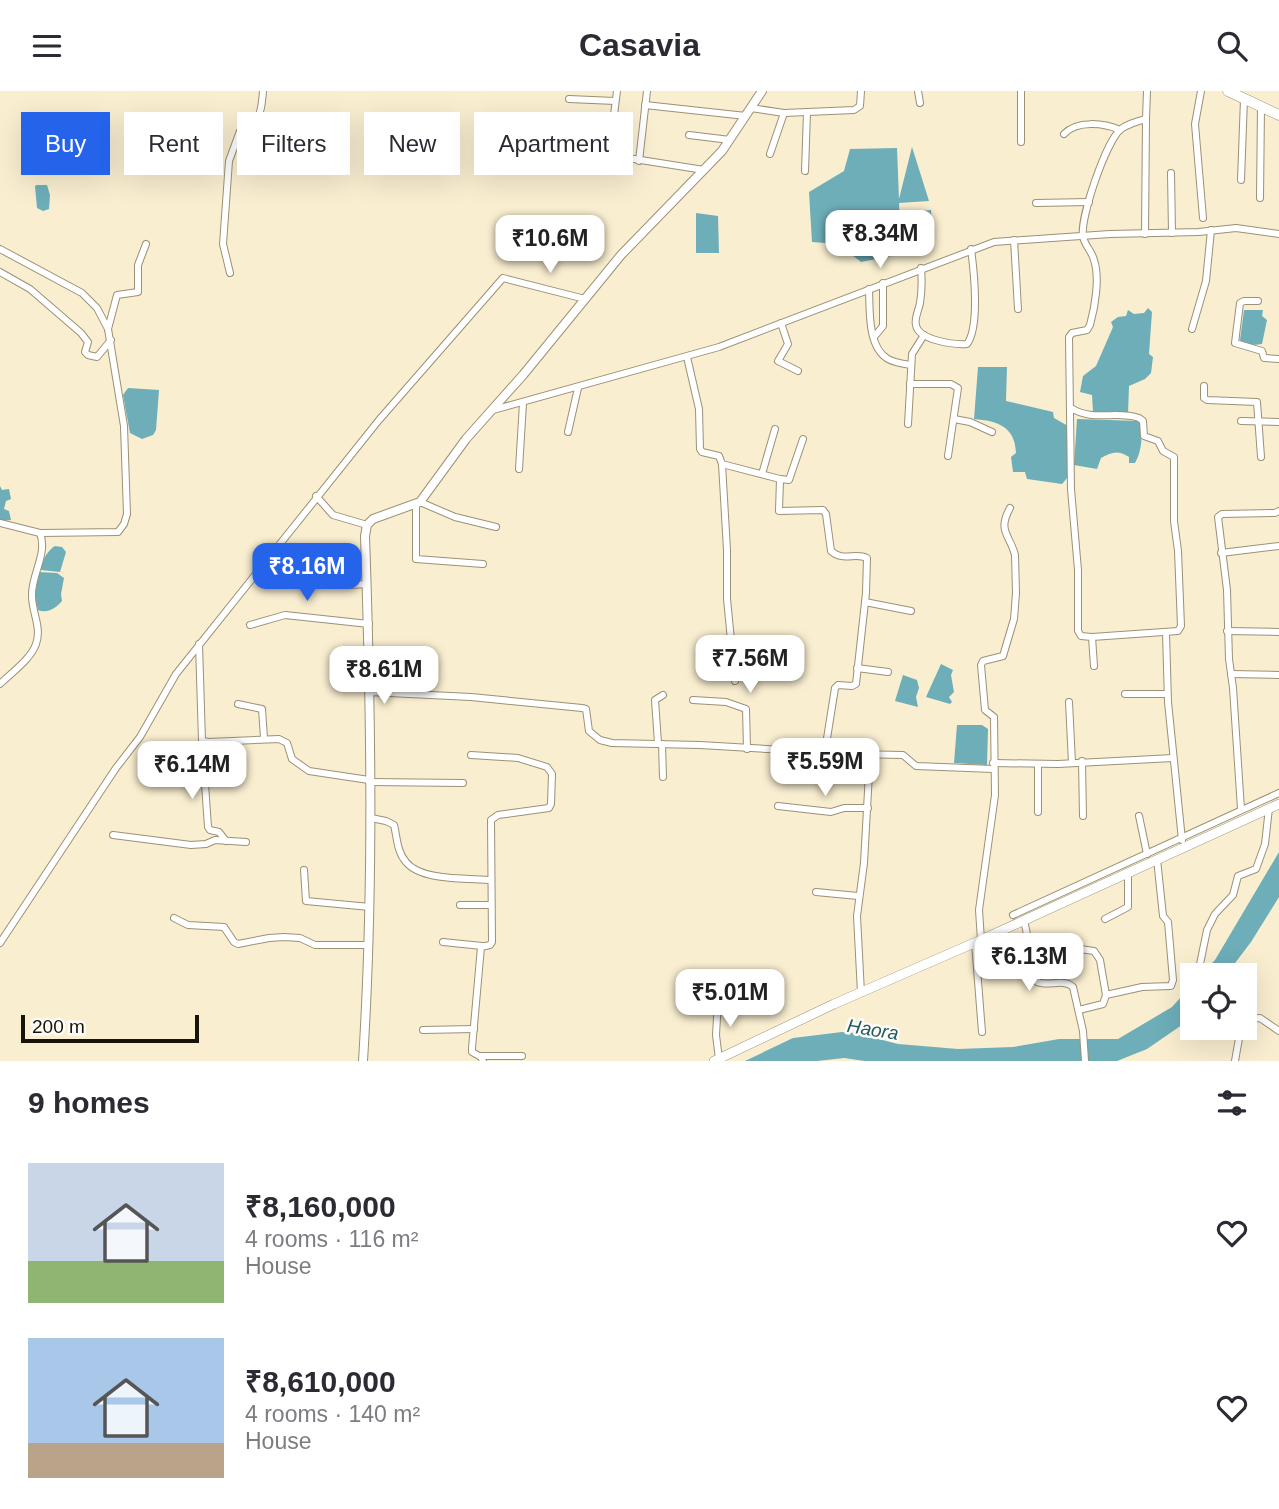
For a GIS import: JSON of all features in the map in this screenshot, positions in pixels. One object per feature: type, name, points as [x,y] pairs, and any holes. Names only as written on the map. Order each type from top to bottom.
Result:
[{"type":"main road","points":[[1228,91],[1279,115]]},
{"type":"main road","points":[[717,1060],[1157,859],[1182,842],[1279,804]]},
{"type":"street","points":[[230,273],[223,244],[229,160],[240,131],[255,124],[261,113],[263,91]]},
{"type":"street","points":[[614,112],[617,91]]},
{"type":"street","points":[[639,161],[647,91]]},
{"type":"street","points":[[483,564],[416,559],[418,504],[466,439],[513,387],[621,255],[730,140],[761,91]]},
{"type":"street","points":[[645,104],[748,112],[857,110],[860,106],[861,91]]},
{"type":"street","points":[[918,91],[920,103]]},
{"type":"street","points":[[1021,91],[1021,142]]},
{"type":"street","points":[[1145,234],[1147,91]]},
{"type":"street","points":[[1201,91],[1195,124],[1203,218]]},
{"type":"street","points":[[569,99],[615,101]]},
{"type":"street","points":[[1241,180],[1244,99]]},
{"type":"street","points":[[1260,198],[1261,106]]},
{"type":"street","points":[[805,171],[807,112]]},
{"type":"street","points":[[770,154],[784,113]]},
{"type":"street","points":[[1071,408],[1087,416],[1097,414],[1139,418],[1143,421],[1144,436],[1158,441],[1162,450],[1174,457],[1174,521],[1181,626],[1178,631],[1092,637],[1081,636],[1078,631],[1079,570],[1071,489],[1069,337],[1073,333],[1087,330],[1090,325],[1095,284],[1094,260],[1083,235],[1089,202],[1106,150],[1120,130],[1146,118]]},
{"type":"street","points":[[1064,134],[1077,125],[1107,126],[1120,130]]},
{"type":"street","points":[[689,135],[730,140]]},
{"type":"street","points":[[633,160],[704,170]]},
{"type":"street","points":[[1171,173],[1172,233]]},
{"type":"street","points":[[1036,203],[1089,202]]},
{"type":"street","points":[[496,407],[523,403],[687,357],[994,242],[1236,228],[1279,234]]},
{"type":"street","points":[[1192,329],[1206,281],[1211,230]]},
{"type":"street","points":[[1014,240],[1018,309]]},
{"type":"street","points":[[108,330],[117,295],[138,292],[138,265],[146,244]]},
{"type":"street","points":[[0,249],[82,293],[97,308],[108,330],[124,426],[126,520],[118,532],[40,533],[0,523]]},
{"type":"street","points":[[921,268],[921,295],[915,324],[924,335],[953,344],[967,344],[973,317],[971,249]]},
{"type":"street","points":[[0,272],[30,289],[81,333],[88,342],[85,352],[88,355],[97,357],[111,340]]},
{"type":"street","points":[[0,943],[116,768],[140,737],[176,674],[316,496],[504,277],[585,299]]},
{"type":"street","points":[[874,337],[883,326],[883,283]]},
{"type":"street","points":[[869,289],[874,337],[886,358],[911,365]]},
{"type":"street","points":[[1258,301],[1240,303],[1235,343],[1262,351],[1264,358],[1279,359]]},
{"type":"street","points":[[780,323],[788,344],[778,361],[798,371]]},
{"type":"street","points":[[908,423],[911,365],[914,350],[924,335]]},
{"type":"street","points":[[687,357],[699,409],[700,449],[702,452],[719,456],[723,464],[727,599],[735,681]]},
{"type":"street","points":[[910,384],[957,386],[948,456]]},
{"type":"street","points":[[1204,386],[1207,400],[1257,402],[1261,457]]},
{"type":"street","points":[[568,432],[578,388]]},
{"type":"street","points":[[519,469],[523,403]]},
{"type":"street","points":[[954,419],[970,422],[992,432]]},
{"type":"street","points":[[1241,421],[1279,422]]},
{"type":"street","points":[[762,474],[775,429]]},
{"type":"street","points":[[723,464],[789,479],[803,439]]},
{"type":"street","points":[[780,479],[779,511],[823,510],[826,514],[831,551],[841,558],[866,557],[865,602],[855,685],[838,685],[835,688],[825,751]]},
{"type":"street","points":[[316,496],[333,515],[367,525]]},
{"type":"street","points":[[363,1061],[370,907],[367,525],[373,519],[418,504],[496,527]]},
{"type":"street","points":[[982,1032],[978,917],[993,807],[994,717],[985,710],[981,665],[983,661],[1003,656],[1014,618],[1015,555],[1006,540],[1005,524],[1010,507]]},
{"type":"street","points":[[1241,809],[1227,631],[1227,590],[1218,519],[1220,515],[1279,511]]},
{"type":"street","points":[[0,684],[31,653],[37,641],[38,622],[32,595],[34,574],[43,550],[40,533]]},
{"type":"street","points":[[1221,553],[1279,546]]},
{"type":"street","points":[[328,574],[349,585],[367,585]]},
{"type":"street","points":[[865,602],[911,611]]},
{"type":"street","points":[[250,625],[285,615],[369,624]]},
{"type":"street","points":[[1227,631],[1279,632]]},
{"type":"street","points":[[1166,632],[1167,694],[1182,842]]},
{"type":"street","points":[[1092,637],[1094,666]]},
{"type":"street","points":[[200,644],[202,741],[208,827],[219,832],[226,841]]},
{"type":"street","points":[[857,668],[888,672]]},
{"type":"street","points":[[1231,674],[1279,675]]},
{"type":"street","points":[[369,692],[471,697],[582,708],[589,714],[589,731],[600,740],[612,743],[902,755],[913,765],[924,767],[1173,758]]},
{"type":"street","points":[[1125,694],[1167,694]]},
{"type":"street","points":[[663,695],[655,700],[663,777]]},
{"type":"street","points":[[693,700],[726,702],[746,709],[747,749]]},
{"type":"street","points":[[1069,702],[1072,763]]},
{"type":"street","points":[[238,704],[262,709],[264,738]]},
{"type":"street","points":[[202,741],[264,738],[285,741],[292,759],[309,771],[369,781],[463,783]]},
{"type":"street","points":[[443,941],[481,946],[492,943],[492,818],[498,814],[549,808],[551,804],[552,774],[547,767],[518,758],[471,755]]},
{"type":"street","points":[[861,993],[858,896],[863,869],[870,755]]},
{"type":"street","points":[[1082,761],[1083,816]]},
{"type":"street","points":[[1038,764],[1038,812]]},
{"type":"street","points":[[1013,915],[1147,854],[1182,842],[1241,809],[1279,793]]},
{"type":"street","points":[[778,806],[831,811],[868,808]]},
{"type":"street","points":[[1200,963],[1205,935],[1211,921],[1233,895],[1238,876],[1256,869],[1265,844],[1269,808]]},
{"type":"street","points":[[1139,816],[1147,854]]},
{"type":"street","points":[[370,818],[393,823],[403,858],[418,872],[491,880]]},
{"type":"street","points":[[113,835],[191,845],[215,840],[246,842]]},
{"type":"street","points":[[1106,995],[1137,987],[1172,985],[1168,922],[1163,916],[1157,859]]},
{"type":"street","points":[[304,870],[306,901],[370,907]]},
{"type":"street","points":[[1105,919],[1128,907],[1128,872]]},
{"type":"street","points":[[816,892],[858,896]]},
{"type":"street","points":[[460,905],[491,905]]},
{"type":"street","points":[[174,918],[188,925],[224,927],[238,944],[284,937],[300,938],[315,945],[369,945]]},
{"type":"street","points":[[1024,920],[1035,980],[1042,984],[1070,983],[1075,990],[1083,1031],[1085,1061]]},
{"type":"street","points":[[1030,943],[1094,951],[1100,960],[1106,995],[1103,1004],[1079,1010]]},
{"type":"street","points":[[481,946],[472,1051],[481,1058],[522,1056]]},
{"type":"street","points":[[717,1060],[718,1001]]},
{"type":"street","points":[[1257,1018],[1279,1031]]},
{"type":"street","points":[[423,1030],[474,1030]]},
{"type":"street","points":[[1235,1061],[1239,1040]]},
{"type":"water","points":[[912,147],[929,201],[899,203],[901,254],[861,262],[838,244],[812,242],[809,192],[844,171],[850,149],[897,148],[899,199]]},
{"type":"water","points":[[37,185],[47,185],[50,195],[49,209],[43,211],[37,208]]},
{"type":"water","points":[[931,210],[933,240],[904,245],[905,213]]},
{"type":"water","points":[[696,213],[718,216],[719,253],[696,253]]},
{"type":"water","points":[[1148,308],[1152,312],[1149,354],[1153,357],[1151,373],[1145,379],[1129,386],[1128,414],[1093,412],[1092,395],[1080,392],[1083,376],[1096,366],[1113,327],[1111,322],[1126,316],[1128,310],[1134,314],[1144,313]]},
{"type":"water","points":[[1244,310],[1263,310],[1262,316],[1267,320],[1262,344],[1245,346],[1240,340]]},
{"type":"water","points":[[978,367],[1007,367],[1006,401],[1053,412],[1054,418],[1068,426],[1067,478],[1062,484],[1027,479],[1025,472],[1013,472],[1011,457],[1016,453],[1015,444],[1008,431],[990,421],[974,419]]},
{"type":"water","points":[[128,388],[159,390],[156,430],[153,435],[142,439],[130,433],[123,395]]},
{"type":"water","points":[[1077,419],[1140,421],[1141,442],[1135,463],[1129,463],[1129,457],[1122,453],[1115,453],[1101,458],[1097,469],[1074,465]]},
{"type":"water","points":[[0,486],[2,490],[9,489],[11,499],[6,501],[4,509],[9,511],[11,520],[0,521]]},
{"type":"water","points":[[55,546],[62,547],[66,552],[60,572],[41,570],[45,556]]},
{"type":"water","points":[[38,572],[57,573],[64,578],[62,601],[48,611],[38,610],[35,598]]},
{"type":"water","points":[[941,664],[953,670],[951,675],[954,692],[949,697],[952,702],[950,704],[926,697]]},
{"type":"water","points":[[903,675],[917,680],[918,707],[895,701]]},
{"type":"water","points":[[957,725],[982,725],[988,729],[987,765],[954,763]]},
{"type":"water","points":[[1279,852],[1279,897],[1235,963],[1212,963]]},
{"type":"water","points":[[1180,998],[1180,1026],[1147,1049],[1117,1061],[865,1061],[844,1058],[817,1061],[745,1061],[793,1038],[842,1032],[898,1044],[958,1049],[1013,1047],[1059,1039],[1118,1039],[1172,1007]]},
{"type":"water label","name":"Haora","points":[[873,1029]]}]
